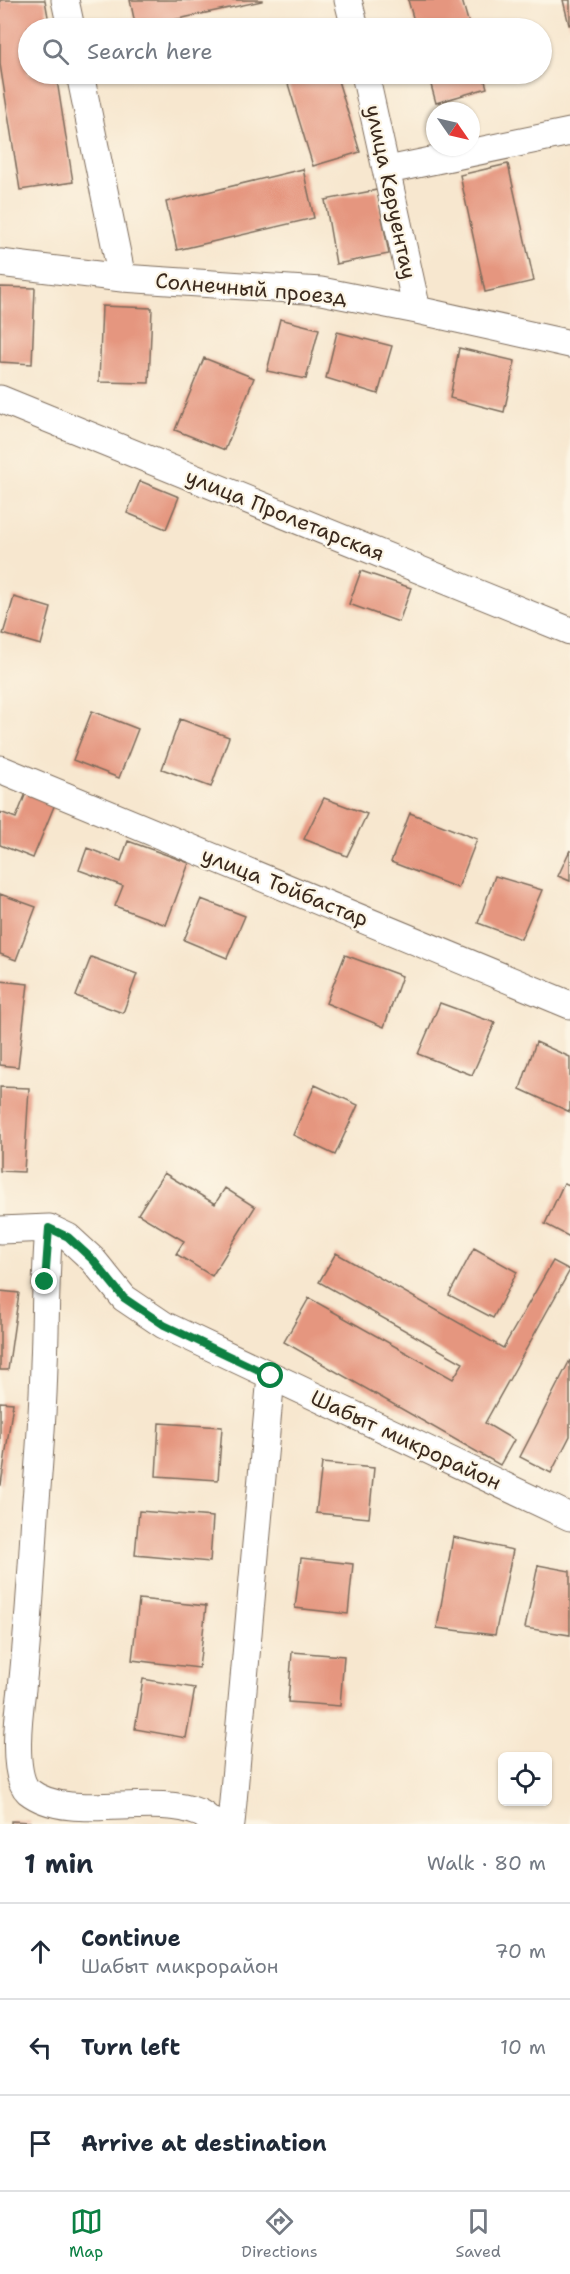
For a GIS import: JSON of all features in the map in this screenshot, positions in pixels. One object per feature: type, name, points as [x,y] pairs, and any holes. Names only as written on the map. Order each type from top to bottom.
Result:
[{"type":"street","points":[[65,0],[69,18]]},
{"type":"street","points":[[348,0],[352,18]]},
{"type":"street","points":[[82,84],[122,278]]},
{"type":"street","name":"улица Керуентау","points":[[367,84],[417,310]]},
{"type":"street","points":[[387,170],[570,132]]},
{"type":"street","name":"Солнечный проезд","points":[[0,263],[122,278],[321,291],[570,344]]},
{"type":"street","name":"улица Пролетарская","points":[[0,399],[570,632]]},
{"type":"street","name":"улица Тойбастар","points":[[0,770],[570,1005]]},
{"type":"street","points":[[0,1230],[49,1228],[45,1282],[42,1416],[28,1629],[20,1705],[18,1768],[26,1790],[46,1803],[61,1807],[94,1808],[165,1806],[201,1813],[214,1824]]},
{"type":"street","name":"Шабыт микрорайон","points":[[49,1228],[68,1237],[93,1260],[124,1298],[164,1325],[570,1517]]},
{"type":"street","points":[[231,1824],[271,1376]]},
{"type":"building","points":[[0,0],[45,0],[48,18],[18,18],[18,84],[58,84],[73,182],[20,190],[0,64]]},
{"type":"building","points":[[130,0],[262,0],[183,18],[134,18]]},
{"type":"building","points":[[408,0],[462,0],[467,18],[413,18]]},
{"type":"building","points":[[563,0],[570,0],[570,25],[569,25]]},
{"type":"building","points":[[288,84],[339,84],[360,152],[313,166]]},
{"type":"building","points":[[431,84],[486,84],[487,88],[436,102]]},
{"type":"building","points":[[508,164],[534,281],[485,292],[460,175]]},
{"type":"building","points":[[303,169],[314,218],[177,250],[166,202]]},
{"type":"building","points":[[377,190],[389,254],[336,264],[325,200]]},
{"type":"building","points":[[0,287],[35,288],[32,364],[0,362]]},
{"type":"building","points":[[102,306],[152,308],[149,383],[99,382]]},
{"type":"building","points":[[280,319],[319,329],[306,379],[267,371]]},
{"type":"building","points":[[337,332],[392,346],[378,394],[326,378]]},
{"type":"building","points":[[459,348],[515,361],[504,412],[450,398]]},
{"type":"building","points":[[204,358],[254,378],[225,450],[175,430]]},
{"type":"building","points":[[140,481],[179,497],[166,529],[127,513]]},
{"type":"building","points":[[361,571],[411,588],[399,622],[349,604]]},
{"type":"building","points":[[14,597],[51,608],[41,645],[3,634]]},
{"type":"building","points":[[92,711],[138,729],[119,778],[73,760]]},
{"type":"building","points":[[180,719],[229,737],[211,787],[162,769]]},
{"type":"building","points":[[28,788],[57,799],[33,858],[0,845],[0,812],[16,818]]},
{"type":"building","points":[[324,798],[367,814],[347,856],[304,839]]},
{"type":"building","points":[[410,813],[477,839],[458,888],[391,862]]},
{"type":"building","points":[[128,841],[189,863],[166,925],[115,906],[123,886],[79,870],[87,848],[121,861]]},
{"type":"building","points":[[570,850],[570,881],[558,876]]},
{"type":"building","points":[[495,876],[542,890],[521,939],[478,923]]},
{"type":"building","points":[[0,894],[36,907],[16,960],[0,954]]},
{"type":"building","points":[[201,899],[245,916],[227,958],[184,940]]},
{"type":"building","points":[[345,955],[402,976],[384,1027],[326,1003]]},
{"type":"building","points":[[91,957],[137,974],[123,1013],[76,996]]},
{"type":"building","points":[[0,981],[28,984],[18,1067],[0,1065]]},
{"type":"building","points":[[440,1003],[495,1023],[472,1075],[418,1054]]},
{"type":"building","points":[[536,1042],[570,1057],[570,1112],[520,1089]]},
{"type":"building","points":[[315,1085],[358,1105],[335,1155],[293,1135]]},
{"type":"building","points":[[0,1087],[29,1088],[24,1172],[0,1171]]},
{"type":"building","points":[[164,1173],[215,1204],[225,1188],[255,1207],[212,1276],[176,1254],[184,1241],[138,1214]]},
{"type":"building","points":[[564,1183],[570,1185],[570,1237],[545,1224]]},
{"type":"building","points":[[474,1248],[517,1272],[493,1318],[449,1295]]},
{"type":"building","points":[[336,1253],[503,1348],[553,1261],[570,1270],[485,1423],[514,1440],[500,1465],[284,1342],[309,1298],[453,1379],[463,1363],[319,1282]]},
{"type":"building","points":[[0,1291],[19,1293],[8,1370],[0,1370]]},
{"type":"building","points":[[570,1360],[570,1436],[551,1473],[520,1457]]},
{"type":"building","points":[[0,1402],[13,1403],[1,1485],[0,1485]]},
{"type":"building","points":[[159,1423],[222,1427],[218,1480],[156,1476]]},
{"type":"building","points":[[322,1463],[374,1468],[369,1518],[316,1513]]},
{"type":"building","points":[[139,1511],[213,1517],[210,1562],[135,1555]]},
{"type":"building","points":[[453,1537],[513,1550],[495,1635],[437,1628]]},
{"type":"building","points":[[301,1558],[353,1564],[348,1614],[295,1608]]},
{"type":"building","points":[[538,1565],[570,1571],[570,1635],[525,1628]]},
{"type":"building","points":[[139,1599],[206,1606],[199,1668],[132,1660]]},
{"type":"building","points":[[292,1652],[344,1656],[340,1706],[288,1702]]},
{"type":"building","points":[[143,1679],[195,1688],[186,1738],[135,1729]]},
{"type":"building","points":[[11,1821],[30,1822],[30,1824],[11,1824]]},
{"type":"route","points":[[45,1282],[49,1228],[68,1237],[93,1260],[124,1298],[164,1325],[271,1376]]}]
